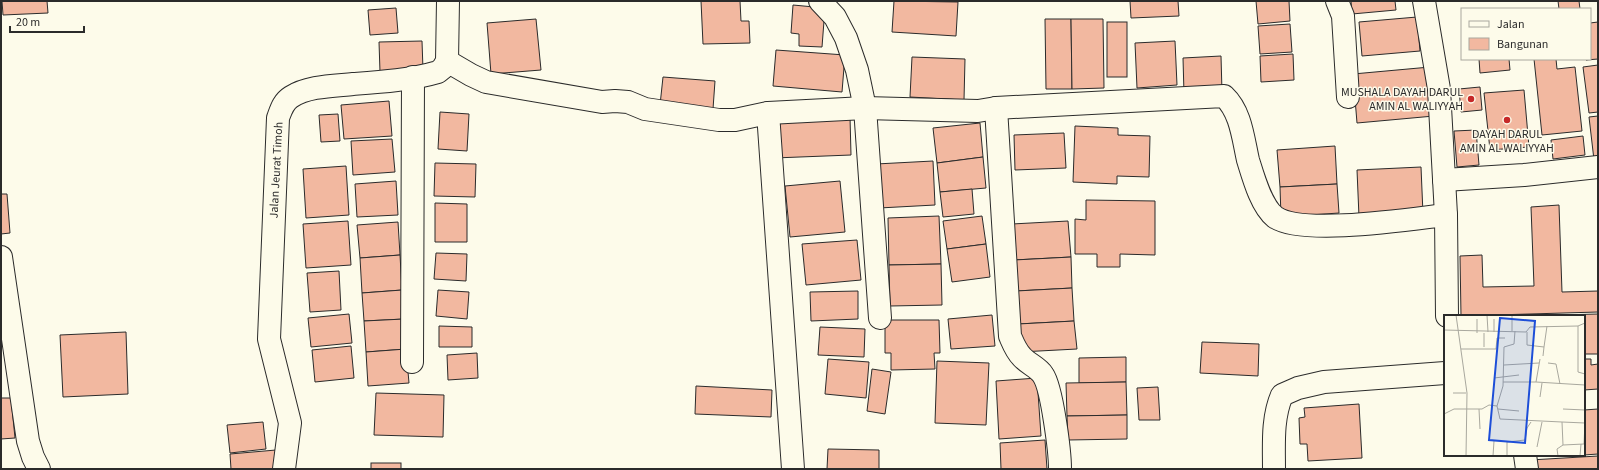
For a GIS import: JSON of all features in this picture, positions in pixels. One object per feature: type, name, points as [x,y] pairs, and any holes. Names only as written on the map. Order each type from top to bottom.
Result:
[{"type":"street","points":[[448,1],[447,61],[471,76],[486,82],[596,101],[628,102],[645,109],[686,116],[734,120],[768,113],[864,108],[978,111],[996,108],[1224,96],[1231,102],[1240,124],[1248,160],[1260,196],[1275,217],[1299,225],[1338,226],[1446,215]]},
{"type":"street","points":[[820,1],[835,17],[846,38],[857,70],[864,108],[880,318]]},
{"type":"street","points":[[1336,1],[1343,16],[1348,98]]},
{"type":"street","points":[[1424,1],[1439,89],[1446,215],[1447,315]]},
{"type":"street","name":"Jalan Jeurat Timoh","points":[[284,469],[290,423],[270,339],[278,118],[283,105],[290,98],[299,93],[325,87],[413,77],[438,72],[443,68],[447,61]]},
{"type":"street","points":[[412,362],[413,77]]},
{"type":"street","points":[[996,108],[1010,336],[1015,348],[1022,358],[1038,369],[1044,376],[1050,393],[1060,456],[1060,469]]},
{"type":"street","points":[[768,113],[793,469]]},
{"type":"street","points":[[1444,180],[1524,175],[1598,167]]},
{"type":"street","points":[[1,257],[28,441],[39,469]]},
{"type":"street","points":[[1274,469],[1274,424],[1277,407],[1282,395],[1298,388],[1324,382],[1444,373]]},
{"type":"street","points":[[1525,456],[1527,469]]},
{"type":"building","points":[[2,1],[47,1],[48,13],[3,15]]},
{"type":"building","points":[[701,1],[740,1],[741,21],[749,21],[750,43],[703,44]]},
{"type":"building","points":[[894,1],[958,2],[956,36],[892,32]]},
{"type":"building","points":[[1130,1],[1178,1],[1179,16],[1131,18]]},
{"type":"building","points":[[1256,1],[1289,1],[1290,21],[1258,24]]},
{"type":"building","points":[[1351,1],[1395,1],[1396,10],[1352,14]]},
{"type":"building","points":[[1558,1],[1579,1],[1580,8],[1559,8]]},
{"type":"building","points":[[793,5],[825,8],[822,47],[799,46],[799,34],[791,33]]},
{"type":"building","points":[[396,8],[398,33],[370,35],[368,10]]},
{"type":"building","points":[[1417,17],[1420,51],[1362,56],[1359,22]]},
{"type":"building","points":[[536,19],[541,70],[491,74],[487,23]]},
{"type":"building","points":[[1045,19],[1071,19],[1072,89],[1046,89]]},
{"type":"building","points":[[1071,19],[1103,19],[1104,88],[1072,89]]},
{"type":"building","points":[[1107,22],[1127,22],[1127,77],[1107,77]]},
{"type":"building","points":[[1598,22],[1598,59],[1591,60],[1591,23]]},
{"type":"building","points":[[1290,24],[1292,52],[1260,54],[1258,26]]},
{"type":"building","points":[[422,41],[423,70],[380,72],[379,42]]},
{"type":"building","points":[[1175,41],[1177,85],[1137,88],[1135,43]]},
{"type":"building","points":[[776,50],[845,55],[842,92],[773,86]]},
{"type":"building","points":[[1293,54],[1294,80],[1261,82],[1260,56]]},
{"type":"building","points":[[1221,56],[1222,92],[1184,94],[1183,58]]},
{"type":"building","points":[[912,57],[965,59],[964,100],[910,97]]},
{"type":"building","points":[[1479,60],[1509,60],[1510,70],[1480,73]]},
{"type":"building","points":[[1534,60],[1556,60],[1557,69],[1575,67],[1582,131],[1542,135]]},
{"type":"building","points":[[1598,65],[1598,112],[1589,113],[1583,67]]},
{"type":"building","points":[[1430,67],[1434,116],[1357,123],[1353,74]]},
{"type":"building","points":[[663,77],[715,81],[713,109],[660,105]]},
{"type":"building","name":"MUSHALA DAYAH DARUL AMIN AL WALIYYAH","points":[[1480,87],[1482,110],[1461,112],[1459,89]]},
{"type":"building","name":"DAYAH DARUL AMIN AL WALIYYAH","points":[[1524,90],[1529,147],[1490,150],[1484,93]]},
{"type":"building","points":[[389,101],[392,136],[344,139],[341,105]]},
{"type":"building","points":[[440,112],[469,114],[467,151],[438,149]]},
{"type":"building","points":[[338,114],[340,141],[321,142],[319,115]]},
{"type":"building","points":[[1598,116],[1598,159],[1594,160],[1589,117]]},
{"type":"building","points":[[850,117],[851,155],[774,158],[773,120]]},
{"type":"building","points":[[980,123],[983,157],[937,163],[933,128]]},
{"type":"building","points":[[1075,126],[1118,128],[1118,135],[1150,136],[1149,177],[1117,176],[1117,184],[1073,182]]},
{"type":"building","points":[[1476,130],[1479,165],[1457,167],[1454,131]]},
{"type":"building","points":[[1064,133],[1066,168],[1015,170],[1014,135]]},
{"type":"building","points":[[1583,136],[1585,155],[1553,159],[1551,140]]},
{"type":"building","points":[[392,139],[395,172],[353,175],[351,141]]},
{"type":"building","points":[[1335,146],[1337,184],[1280,187],[1277,150]]},
{"type":"building","points":[[983,157],[986,188],[940,192],[937,163]]},
{"type":"building","points":[[933,161],[935,205],[879,208],[876,164]]},
{"type":"building","points":[[435,163],[476,164],[475,197],[434,196]]},
{"type":"building","points":[[346,166],[349,215],[306,218],[303,169]]},
{"type":"building","points":[[1421,167],[1423,214],[1359,217],[1357,170]]},
{"type":"building","points":[[396,181],[398,215],[357,217],[355,184]]},
{"type":"building","points":[[840,181],[845,232],[790,237],[785,186]]},
{"type":"building","points":[[1337,184],[1339,213],[1281,217],[1280,187]]},
{"type":"building","points":[[972,189],[974,214],[943,217],[940,192]]},
{"type":"building","points":[[1,194],[7,194],[10,233],[1,234]]},
{"type":"building","points":[[1086,200],[1155,201],[1155,255],[1120,254],[1120,267],[1097,267],[1097,254],[1075,254],[1075,219],[1086,220]]},
{"type":"building","points":[[435,203],[467,204],[467,242],[435,242]]},
{"type":"building","points":[[1559,205],[1562,292],[1598,291],[1598,312],[1461,315],[1460,256],[1482,255],[1483,287],[1534,286],[1531,207]]},
{"type":"building","points":[[939,216],[941,264],[889,265],[888,218]]},
{"type":"building","points":[[982,216],[986,244],[947,249],[943,221]]},
{"type":"building","points":[[348,221],[351,265],[306,268],[303,224]]},
{"type":"building","points":[[1068,221],[1071,257],[1014,260],[1012,224]]},
{"type":"building","points":[[398,222],[400,255],[360,258],[357,225]]},
{"type":"building","points":[[857,240],[861,280],[806,285],[802,244]]},
{"type":"building","points":[[986,244],[990,277],[952,282],[947,249]]},
{"type":"building","points":[[436,253],[467,254],[466,281],[434,279]]},
{"type":"building","points":[[400,255],[402,290],[362,293],[360,258]]},
{"type":"building","points":[[1071,257],[1072,288],[1016,291],[1014,260]]},
{"type":"building","points":[[941,264],[942,305],[890,306],[889,265]]},
{"type":"building","points":[[339,271],[341,310],[310,312],[307,273]]},
{"type":"building","points":[[1072,288],[1074,321],[1018,324],[1016,291]]},
{"type":"building","points":[[402,290],[404,319],[364,321],[362,293]]},
{"type":"building","points":[[438,290],[469,292],[467,319],[436,316]]},
{"type":"building","points":[[858,291],[858,319],[811,321],[810,292]]},
{"type":"building","points":[[349,314],[352,343],[311,347],[308,318]]},
{"type":"building","points":[[1598,314],[1598,354],[1585,354],[1585,315],[1559,315]]},
{"type":"building","points":[[992,315],[995,346],[951,349],[948,319]]},
{"type":"building","points":[[404,319],[406,349],[366,352],[364,321]]},
{"type":"building","points":[[885,320],[939,320],[940,353],[934,353],[935,369],[891,370],[891,353],[885,353]]},
{"type":"building","points":[[1074,321],[1077,349],[1020,352],[1018,324]]},
{"type":"building","points":[[439,326],[472,327],[472,347],[439,347]]},
{"type":"building","points":[[820,327],[865,329],[864,357],[818,355]]},
{"type":"building","points":[[126,332],[128,394],[63,397],[60,335]]},
{"type":"building","points":[[1202,342],[1259,344],[1258,376],[1200,373]]},
{"type":"building","points":[[351,346],[354,378],[315,382],[312,350]]},
{"type":"building","points":[[406,349],[409,383],[368,386],[366,352]]},
{"type":"building","points":[[477,353],[478,378],[448,380],[447,355]]},
{"type":"building","points":[[1126,357],[1126,382],[1079,383],[1079,358]]},
{"type":"building","points":[[828,359],[869,362],[866,398],[825,394]]},
{"type":"building","points":[[1585,359],[1591,359],[1591,365],[1598,364],[1598,389],[1585,390]]},
{"type":"building","points":[[937,361],[989,363],[986,425],[935,423]]},
{"type":"building","points":[[872,369],[891,372],[885,414],[867,411]]},
{"type":"building","points":[[1037,378],[1041,436],[999,439],[996,381]]},
{"type":"building","points":[[1126,382],[1127,415],[1067,416],[1066,383]]},
{"type":"building","points":[[696,386],[772,390],[771,417],[695,414]]},
{"type":"building","points":[[1158,387],[1160,420],[1139,420],[1137,388]]},
{"type":"building","points":[[376,393],[444,395],[443,437],[374,435]]},
{"type":"building","points":[[1,398],[11,398],[15,438],[1,439]]},
{"type":"building","points":[[1359,404],[1362,458],[1308,461],[1307,444],[1300,444],[1299,418],[1305,417],[1304,408]]},
{"type":"building","points":[[1598,409],[1598,454],[1585,455],[1585,410]]},
{"type":"building","points":[[1127,415],[1127,439],[1068,440],[1067,416]]},
{"type":"building","points":[[263,422],[266,449],[230,453],[227,425]]},
{"type":"building","points":[[1045,440],[1047,469],[1001,469],[1000,443]]},
{"type":"building","points":[[828,449],[879,450],[879,469],[827,469]]},
{"type":"building","points":[[276,450],[278,469],[231,469],[230,454]]},
{"type":"building","points":[[1598,456],[1598,469],[1530,469],[1530,460]]},
{"type":"building","points":[[371,463],[401,463],[401,469],[371,469]]},
{"type":"place","name":"MUSHALA DAYAH DARUL AMIN AL WALIYYAH","points":[[1471,99]]},
{"type":"place","name":"DAYAH DARUL AMIN AL WALIYYAH","points":[[1507,120]]}]
